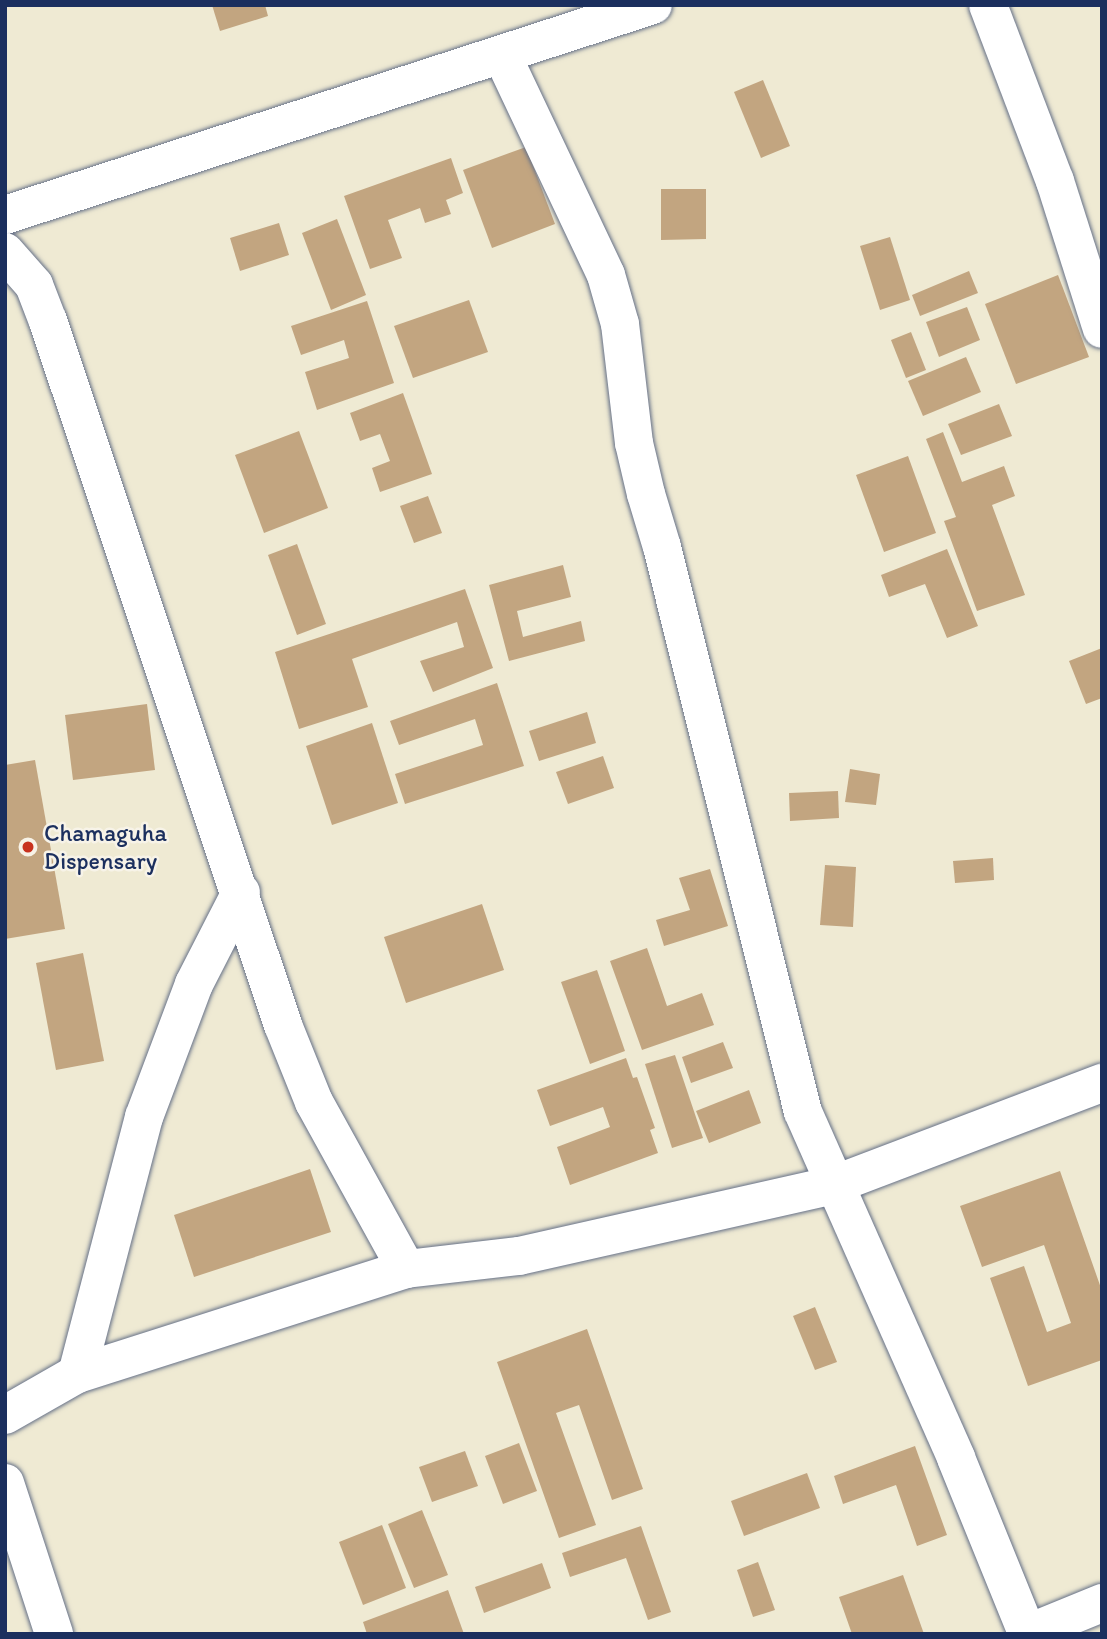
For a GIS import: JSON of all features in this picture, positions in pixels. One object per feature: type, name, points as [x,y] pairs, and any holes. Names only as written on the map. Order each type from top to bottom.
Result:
[{"type":"street","points":[[5,215],[653,5]]},
{"type":"street","points":[[988,5],[1055,181],[1102,329]]},
{"type":"street","points":[[502,55],[606,275],[620,324],[634,443],[646,495],[662,547],[803,1112],[956,1458],[1027,1633],[1102,1603]]},
{"type":"street","points":[[5,252],[34,285],[48,321],[241,892],[283,1025],[314,1102],[406,1269]]},
{"type":"street","points":[[77,1374],[144,1117],[194,984],[241,892]]},
{"type":"street","points":[[5,1415],[77,1374],[406,1269],[519,1256],[833,1185],[1102,1083]]},
{"type":"street","points":[[5,1483],[54,1634]]},
{"type":"building","points":[[212,5],[265,5],[268,16],[220,31]]},
{"type":"building","points":[[763,80],[790,146],[761,158],[734,92]]},
{"type":"building","points":[[526,147],[555,224],[492,248],[463,170]]},
{"type":"building","points":[[451,158],[463,193],[446,200],[451,214],[425,223],[420,208],[388,220],[402,258],[370,269],[344,196]]},
{"type":"building","points":[[661,189],[706,189],[706,239],[661,240]]},
{"type":"building","points":[[337,219],[366,295],[331,310],[302,233]]},
{"type":"building","points":[[279,223],[289,255],[240,271],[230,238]]},
{"type":"building","points":[[890,237],[910,300],[880,310],[860,246]]},
{"type":"building","points":[[969,271],[978,293],[920,316],[912,295]]},
{"type":"building","points":[[1058,275],[1089,357],[1016,384],[985,304]]},
{"type":"building","points":[[469,300],[488,352],[413,378],[394,326]]},
{"type":"building","points":[[367,301],[394,383],[317,410],[305,372],[349,358],[344,340],[301,355],[291,326]]},
{"type":"building","points":[[967,307],[980,340],[939,357],[926,322]]},
{"type":"building","points":[[911,332],[926,370],[906,378],[891,340]]},
{"type":"building","points":[[966,357],[981,392],[923,416],[908,381]]},
{"type":"building","points":[[403,393],[432,474],[380,492],[372,468],[390,461],[380,434],[360,441],[350,413]]},
{"type":"building","points":[[999,404],[1012,436],[961,455],[948,424]]},
{"type":"building","points":[[299,431],[328,508],[264,533],[235,455]]},
{"type":"building","points":[[943,432],[962,482],[1004,466],[1015,496],[992,505],[1025,595],[977,611],[944,521],[956,517],[926,439]]},
{"type":"building","points":[[908,456],[936,533],[884,552],[856,475]]},
{"type":"building","points":[[428,496],[442,533],[414,543],[400,506]]},
{"type":"building","points":[[297,544],[326,624],[297,635],[268,555]]},
{"type":"building","points":[[947,549],[978,626],[947,638],[925,584],[889,597],[881,575]]},
{"type":"building","points":[[563,565],[571,597],[517,611],[523,637],[581,621],[585,641],[509,661],[489,585]]},
{"type":"building","points":[[465,589],[493,668],[433,692],[420,661],[464,647],[457,622],[352,659],[368,707],[299,729],[275,652]]},
{"type":"building","points":[[1102,648],[1102,698],[1086,704],[1069,661]]},
{"type":"building","points":[[497,683],[524,766],[405,804],[395,774],[483,745],[475,719],[399,745],[390,721]]},
{"type":"building","points":[[147,704],[155,770],[73,780],[65,715]]},
{"type":"building","points":[[587,712],[596,743],[539,761],[529,731]]},
{"type":"building","points":[[372,723],[398,803],[332,825],[306,746]]},
{"type":"building","points":[[603,756],[614,788],[568,804],[556,772]]},
{"type":"building","name":"Chamaguha Dispensary","points":[[35,760],[65,929],[5,939],[5,765]]},
{"type":"building","points":[[850,769],[880,774],[876,805],[845,802]]},
{"type":"building","points":[[838,791],[839,818],[790,821],[789,793]]},
{"type":"building","points":[[993,858],[994,880],[955,883],[953,861]]},
{"type":"building","points":[[825,865],[856,867],[853,927],[820,925]]},
{"type":"building","points":[[710,869],[728,926],[664,946],[656,920],[690,910],[679,878]]},
{"type":"building","points":[[482,904],[504,970],[406,1003],[384,937]]},
{"type":"building","points":[[647,948],[667,1006],[702,993],[714,1025],[642,1050],[610,961]]},
{"type":"building","points":[[83,953],[104,1061],[56,1070],[36,963]]},
{"type":"building","points":[[597,970],[625,1051],[590,1064],[561,982]]},
{"type":"building","points":[[723,1042],[733,1068],[691,1083],[682,1057]]},
{"type":"building","points":[[675,1055],[703,1138],[672,1148],[645,1064]]},
{"type":"building","points":[[626,1058],[633,1078],[637,1077],[655,1128],[650,1130],[658,1153],[570,1185],[557,1147],[610,1127],[603,1107],[550,1126],[537,1090]]},
{"type":"building","points":[[749,1090],[761,1123],[709,1143],[696,1111]]},
{"type":"building","points":[[310,1169],[331,1232],[194,1277],[174,1215]]},
{"type":"building","points":[[1060,1171],[1102,1291],[1102,1360],[1028,1386],[990,1278],[1024,1266],[1047,1332],[1071,1323],[1044,1245],[982,1267],[960,1206]]},
{"type":"building","points":[[815,1307],[837,1362],[815,1370],[793,1316]]},
{"type":"building","points":[[587,1329],[643,1489],[612,1500],[579,1405],[556,1413],[596,1525],[559,1538],[497,1362]]},
{"type":"building","points":[[519,1443],[537,1491],[503,1504],[485,1456]]},
{"type":"building","points":[[915,1446],[947,1535],[917,1546],[896,1485],[843,1504],[834,1476]]},
{"type":"building","points":[[465,1451],[478,1486],[432,1502],[419,1467]]},
{"type":"building","points":[[807,1473],[820,1508],[744,1536],[731,1501]]},
{"type":"building","points":[[422,1510],[448,1575],[414,1588],[388,1524]]},
{"type":"building","points":[[382,1525],[406,1588],[363,1605],[339,1542]]},
{"type":"building","points":[[641,1526],[671,1612],[648,1620],[626,1558],[570,1577],[562,1553]]},
{"type":"building","points":[[758,1562],[775,1610],[753,1617],[737,1570]]},
{"type":"building","points":[[542,1563],[551,1588],[484,1613],[475,1587]]},
{"type":"building","points":[[903,1575],[924,1634],[852,1634],[839,1597]]},
{"type":"building","points":[[448,1590],[464,1634],[367,1634],[363,1622]]},
{"type":"place","name":"Chamaguha Dispensary","points":[[28,847]]}]
